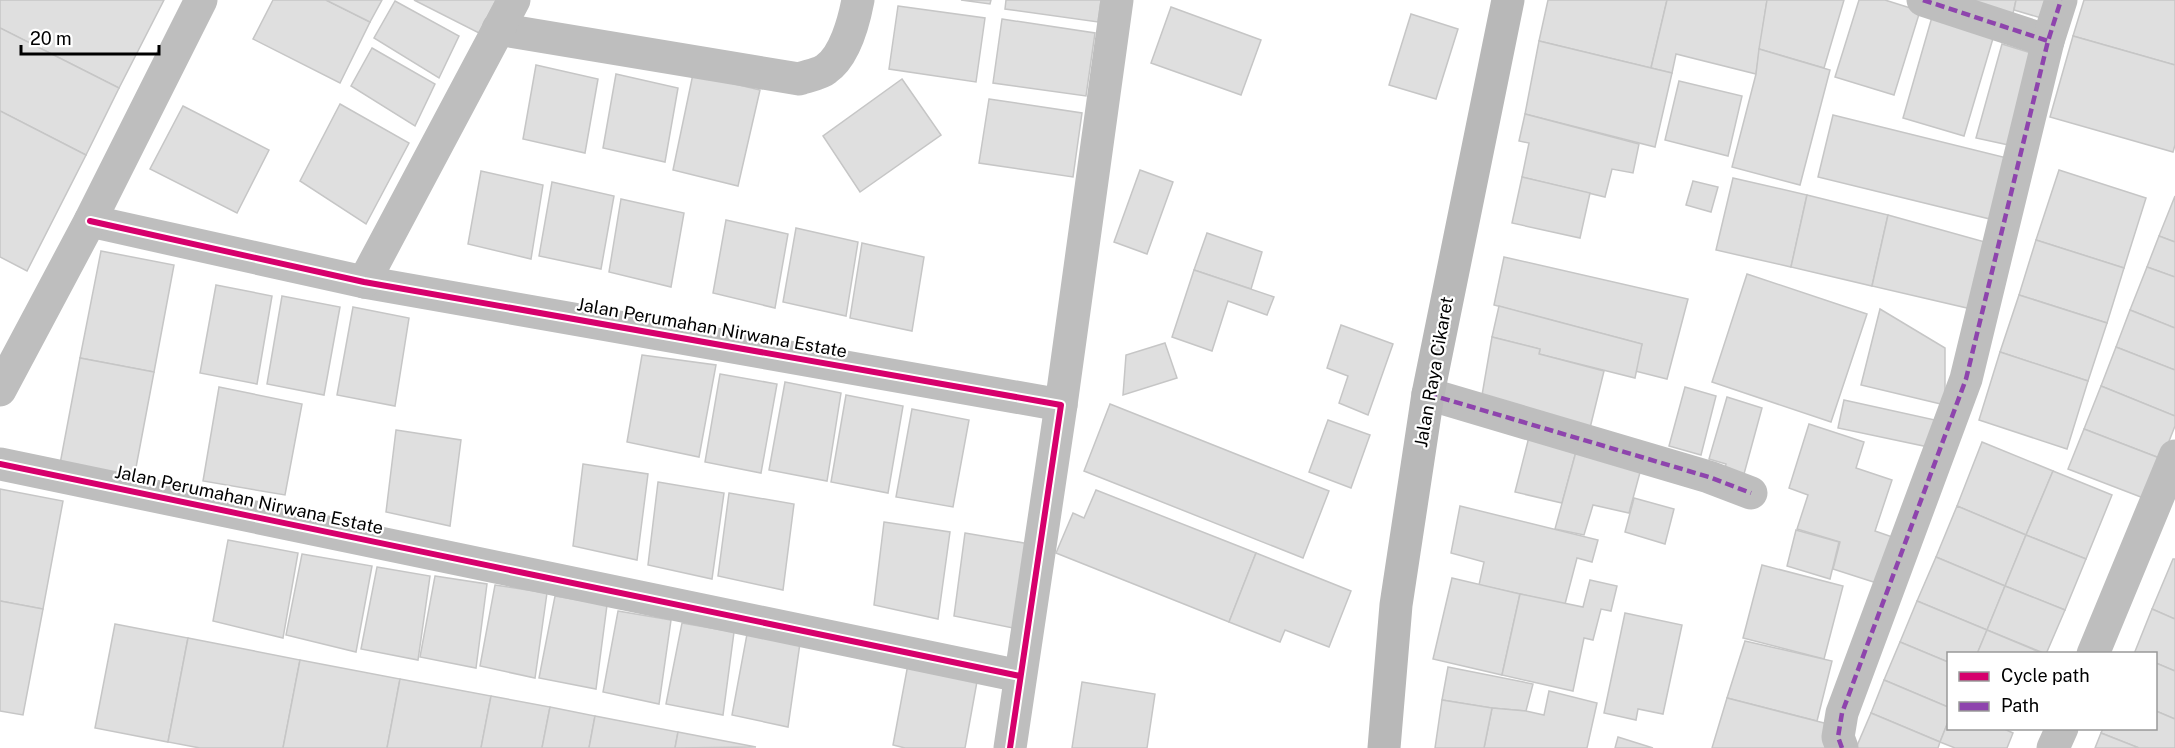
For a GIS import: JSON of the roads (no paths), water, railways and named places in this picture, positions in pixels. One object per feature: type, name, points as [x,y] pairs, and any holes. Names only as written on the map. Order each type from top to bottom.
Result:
[{"type":"main road","name":"Jalan Raya Cikaret","points":[[1384,748],[1396,605],[1428,394],[1508,0]]},
{"type":"street","points":[[0,390],[90,221],[201,0]]},
{"type":"street","points":[[364,282],[514,0]]},
{"type":"street","points":[[498,29],[800,79],[827,69],[845,45],[855,18],[858,0]]},
{"type":"street","points":[[1010,748],[1061,405],[1117,0]]},
{"type":"street","points":[[1923,0],[2048,41]]},
{"type":"street","points":[[1842,748],[1838,737],[1842,713],[1966,379],[2048,41],[2061,0]]},
{"type":"street","name":"Jalan Perumahan Nirwana Estate","points":[[90,221],[364,282],[1061,405]]},
{"type":"street","points":[[1428,394],[1709,477],[1751,493]]},
{"type":"street","name":"Jalan Perumahan Nirwana Estate","points":[[0,464],[1020,676]]},
{"type":"street","points":[[2094,652],[2171,475]]},
{"type":"street","points":[[2054,748],[2062,730]]}]
